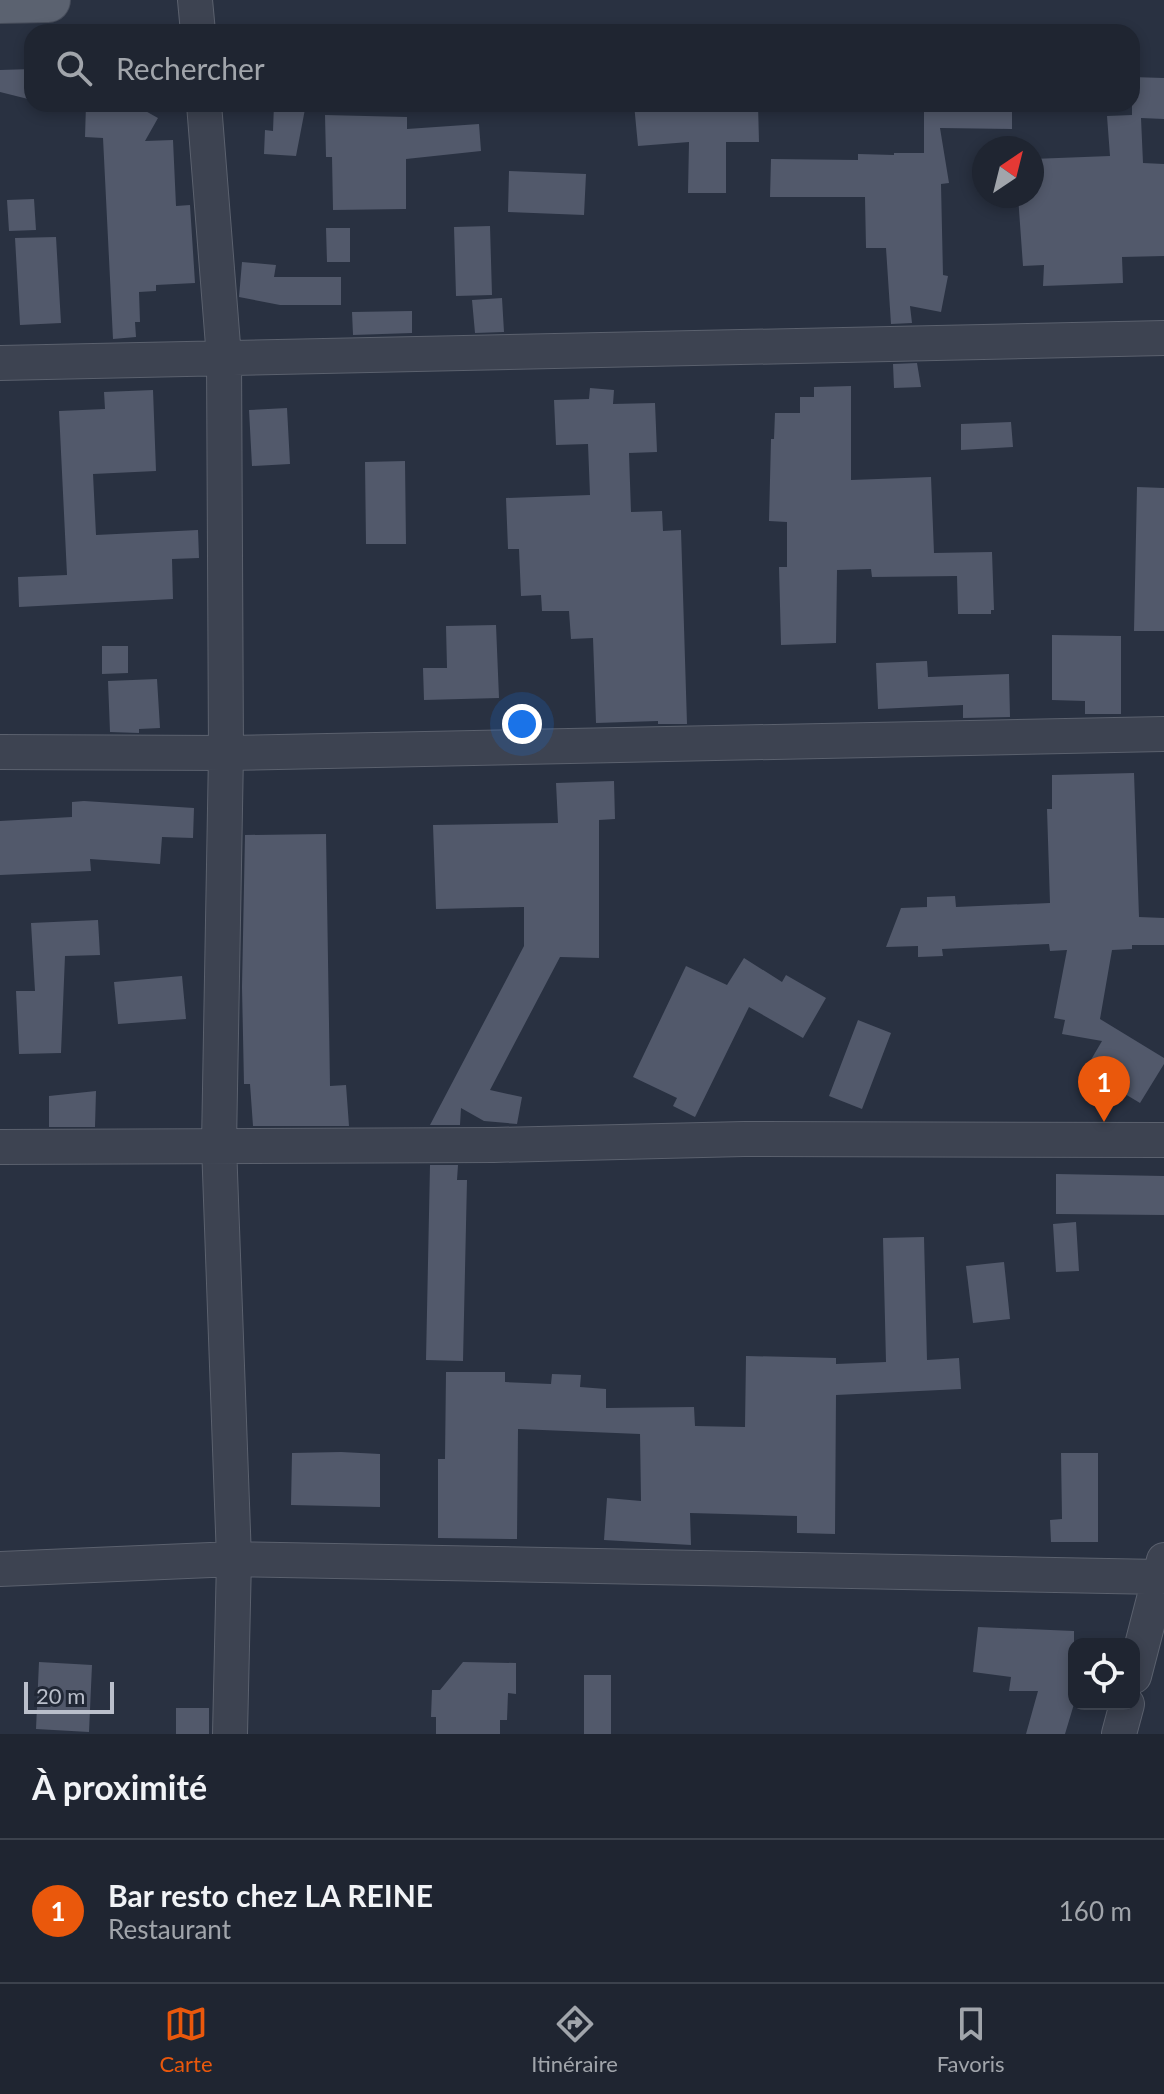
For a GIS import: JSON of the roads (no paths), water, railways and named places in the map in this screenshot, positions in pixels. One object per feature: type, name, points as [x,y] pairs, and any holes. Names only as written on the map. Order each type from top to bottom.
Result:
[{"type":"main road","points":[[0,1],[48,0]]},
{"type":"street","points":[[195,0],[197,24]]},
{"type":"street","points":[[205,112],[224,358],[226,753],[219,1145],[234,1559],[230,1734]]},
{"type":"street","points":[[0,363],[1164,338]]},
{"type":"street","points":[[0,752],[226,753],[1164,734]]},
{"type":"street","points":[[0,1147],[494,1145],[744,1139],[1164,1140]]},
{"type":"street","points":[[0,1569],[234,1559],[1162,1569],[1140,1653]]},
{"type":"street","points":[[1119,1734],[1125,1710]]},
{"type":"place","name":"Bar resto chez LA REINE","points":[[1104,1122]]}]
